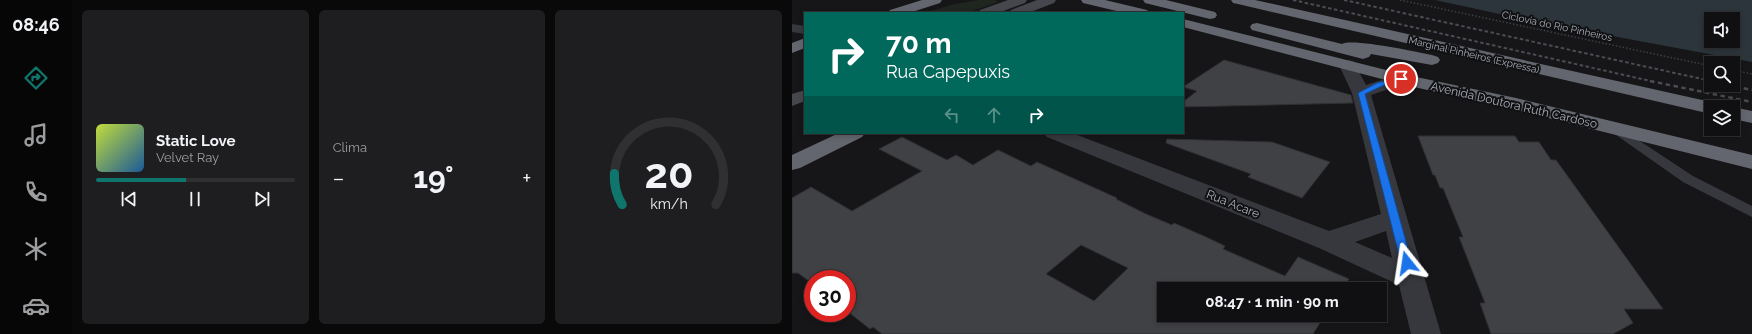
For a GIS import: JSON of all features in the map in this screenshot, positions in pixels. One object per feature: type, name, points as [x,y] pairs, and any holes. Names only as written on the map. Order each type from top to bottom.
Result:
[{"type":"highway","points":[[898,12],[934,0]]},
{"type":"highway","points":[[1088,0],[1138,12]]},
{"type":"highway","points":[[1150,0],[1226,19]]},
{"type":"highway","name":"Marginal Pinheiros (Expressa)","points":[[1238,0],[1704,106]]},
{"type":"highway","name":"Avenida Doutora Ruth Cardoso","points":[[1184,23],[1401,79],[1516,104],[1752,162]]},
{"type":"highway","points":[[1241,23],[1325,43],[1459,82],[1516,104]]},
{"type":"highway","points":[[792,48],[804,43]]},
{"type":"highway","points":[[1325,43],[1383,50],[1544,85],[1582,91],[1662,97]]},
{"type":"highway","points":[[1740,114],[1752,117]]},
{"type":"highway","points":[[792,163],[853,134]]},
{"type":"main road","points":[[988,12],[1020,0]]},
{"type":"main road","points":[[1019,12],[1049,0]]},
{"type":"main road","points":[[792,86],[804,82]]},
{"type":"main road","points":[[792,100],[804,95]]},
{"type":"street","points":[[792,28],[804,30]]},
{"type":"street","points":[[1346,65],[1361,93],[1426,334]]},
{"type":"street","points":[[1361,93],[1380,85],[1401,79]]},
{"type":"street","name":"Rua Acare","points":[[1057,134],[1328,241],[1411,278]]},
{"type":"street","points":[[1328,241],[1395,219]]},
{"type":"lane","points":[[1613,128],[1688,179],[1752,212]]},
{"type":"path","name":"Ciclovia do Rio Pinheiros","points":[[1400,0],[1704,65]]},
{"type":"path","points":[[1740,71],[1752,74]]},
{"type":"shaded area","points":[[978,0],[995,0],[998,2],[970,12],[927,12],[955,4]]},
{"type":"shaded area","points":[[1435,0],[1752,0],[1752,62],[1740,60],[1740,56],[1720,56],[1537,22]]},
{"type":"building","points":[[1224,60],[1351,95],[1353,103],[1184,107],[1184,101],[1197,91],[1184,86]]},
{"type":"building","points":[[1418,136],[1515,136],[1519,142],[1539,142],[1551,160],[1556,160],[1663,309],[1624,309],[1633,323],[1613,334],[1491,334],[1480,303],[1485,303],[1459,237],[1463,237],[1443,188],[1440,188],[1435,175],[1433,175]]},
{"type":"building","points":[[902,137],[947,160],[956,155],[973,165],[998,150],[1031,166],[1037,162],[1117,198],[1116,199],[1146,214],[1172,225],[1174,223],[1206,237],[1225,246],[1223,249],[1285,276],[1298,257],[1349,279],[1347,282],[1157,282],[1157,322],[1321,322],[1313,334],[882,334],[873,327],[870,329],[856,318],[856,270],[804,270],[804,277],[798,273],[792,273],[792,198],[811,187],[852,211],[922,171],[879,149]],"holes":[[[1081,245],[1128,268],[1094,301],[1046,274]]]},
{"type":"building","points":[[1167,139],[1272,142],[1330,162],[1302,198],[1248,177],[1251,174],[1166,143]]},
{"type":"railway","points":[[1293,0],[1655,82]]},
{"type":"railway","points":[[1344,0],[1704,79]]},
{"type":"railway","points":[[1650,81],[1752,102]]},
{"type":"railway","points":[[1740,88],[1752,90]]},
{"type":"route","points":[[1401,79],[1380,85],[1361,93],[1407,263]]}]
